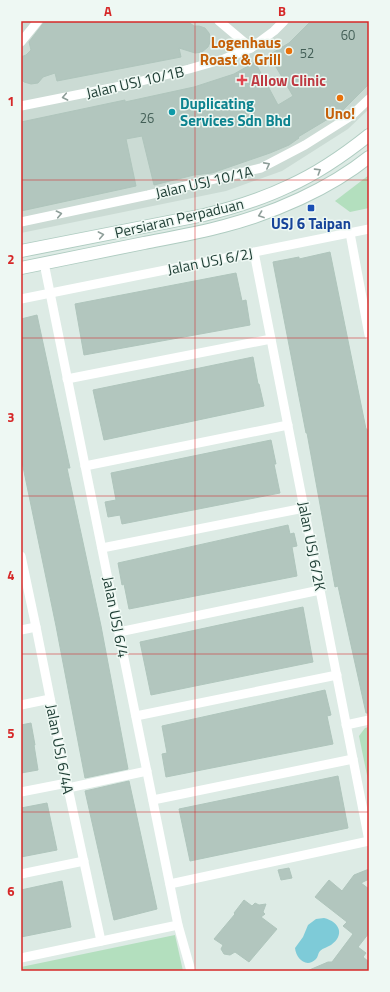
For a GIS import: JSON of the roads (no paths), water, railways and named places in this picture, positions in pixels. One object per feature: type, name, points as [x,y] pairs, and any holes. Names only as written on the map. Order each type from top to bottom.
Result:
[{"type":"main road","name":"Persiaran Perpaduan","points":[[21,251],[204,215],[243,204],[261,198],[312,175],[353,148],[369,135]]},
{"type":"main road","name":"Persiaran Perpaduan","points":[[21,268],[203,231],[246,220],[315,192],[353,169],[369,157]]},
{"type":"street","points":[[21,42],[38,21]]},
{"type":"street","points":[[219,21],[251,48]]},
{"type":"street","name":"Jalan USJ 10/1B","points":[[21,106],[126,85],[224,59],[251,48],[274,31],[284,21]]},
{"type":"street","name":"Jalan USJ 10/1A","points":[[21,222],[148,195],[261,168],[305,145],[351,116],[369,99]]},
{"type":"street","name":"Jalan USJ 6/2J","points":[[50,293],[369,229]]},
{"type":"street","points":[[350,233],[369,331]]},
{"type":"street","name":"Jalan USJ 6/2K","points":[[254,252],[369,841]]},
{"type":"street","name":"Jalan USJ 6/4","points":[[44,263],[178,925],[191,971]]},
{"type":"street","points":[[21,299],[50,293]]},
{"type":"street","points":[[67,379],[271,339]]},
{"type":"street","points":[[85,466],[288,425]]},
{"type":"street","points":[[102,548],[304,508]]},
{"type":"street","name":"Jalan USJ 6/4A","points":[[21,556],[67,785],[102,941]]},
{"type":"street","points":[[119,632],[320,590]]},
{"type":"street","points":[[21,630],[36,627]]},
{"type":"street","points":[[136,716],[337,675]]},
{"type":"street","points":[[21,705],[50,700]]},
{"type":"street","points":[[346,725],[369,720]]},
{"type":"street","points":[[153,800],[353,759]]},
{"type":"street","points":[[21,792],[147,771]]},
{"type":"street","points":[[170,884],[369,841]]},
{"type":"street","points":[[21,874],[84,861]]},
{"type":"street","points":[[21,958],[178,925]]},
{"type":"water","points":[[324,918],[334,922],[337,926],[339,929],[338,937],[331,945],[320,951],[316,959],[312,962],[305,963],[299,959],[295,948],[303,937],[308,925],[316,919]]},
{"type":"place","name":"Logenhaus Roast & Grill","points":[[289,51]]},
{"type":"place","name":"Allow Clinic","points":[[242,80]]},
{"type":"place","name":"Uno!","points":[[340,98]]},
{"type":"place","name":"Duplicating Services Sdn Bhd","points":[[172,112]]},
{"type":"place","name":"USJ 6 Taipan","points":[[311,208]]}]
